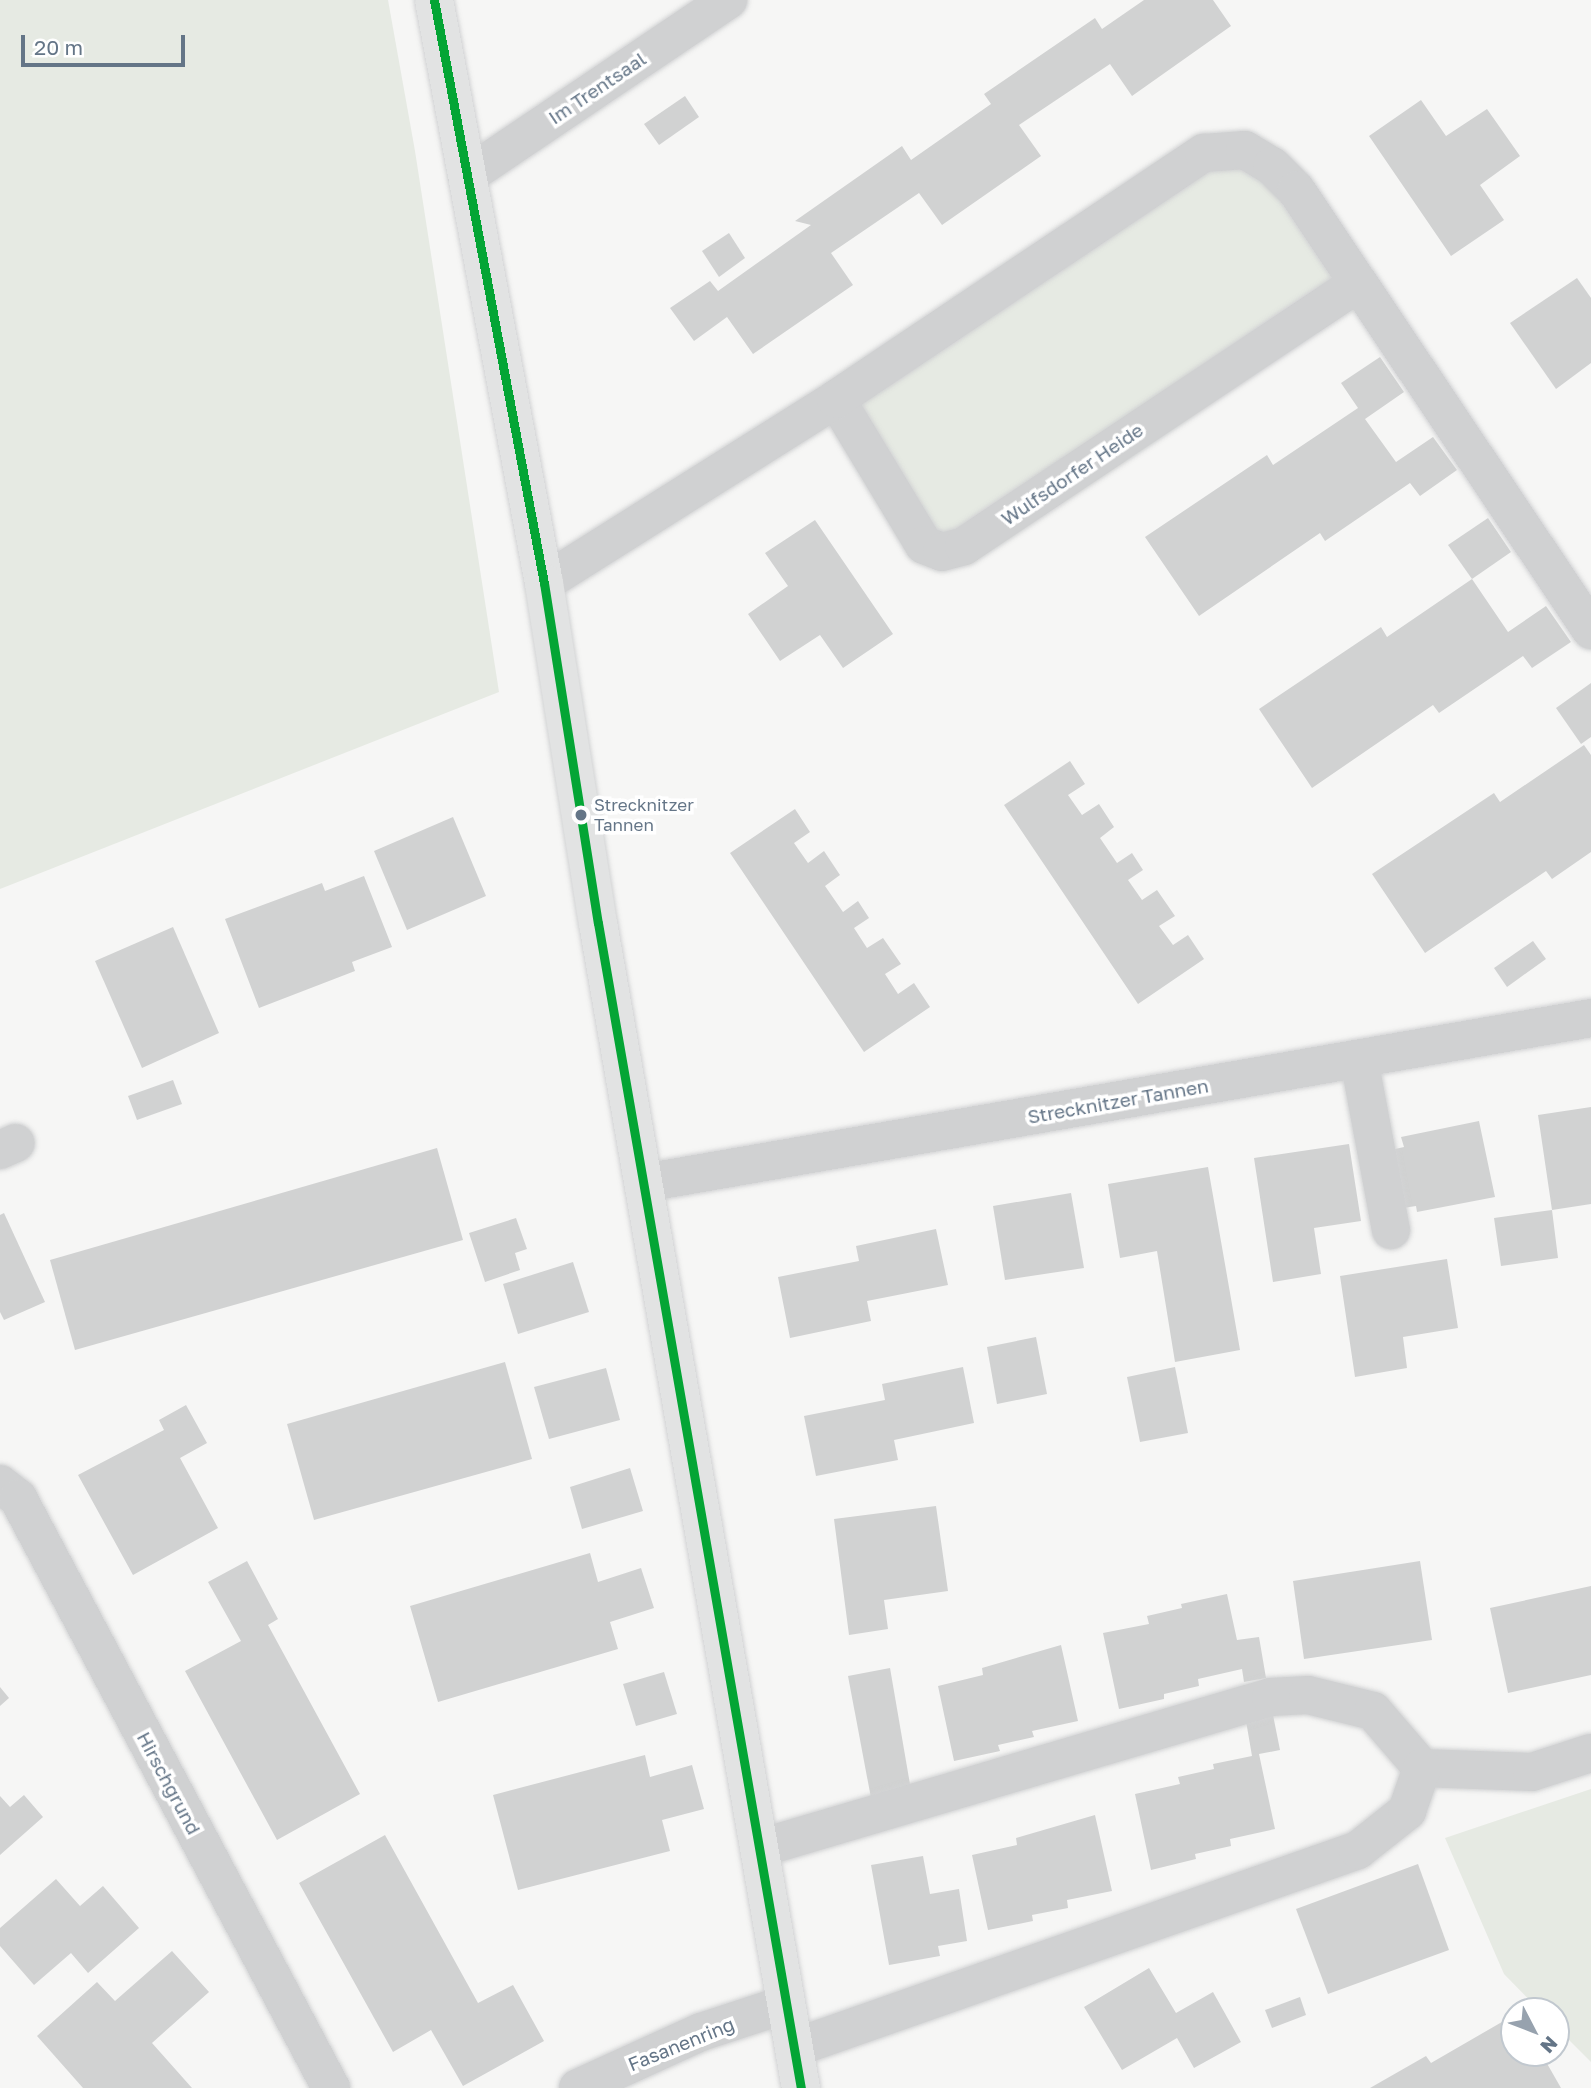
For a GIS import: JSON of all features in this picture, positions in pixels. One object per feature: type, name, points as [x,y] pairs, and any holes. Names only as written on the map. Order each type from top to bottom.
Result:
[{"type":"main road","points":[[434,0],[544,583],[598,923],[801,2088]]},
{"type":"street","name":"Im Trentsaal","points":[[467,176],[727,0]]},
{"type":"street","points":[[544,583],[836,399],[1204,153],[1245,150],[1272,166],[1296,190],[1591,630]]},
{"type":"street","name":"Wulfsdorfer Heide","points":[[836,399],[924,545],[942,552],[964,546],[1357,284]]},
{"type":"street","name":"Strecknitzer Tannen","points":[[644,1183],[1591,1018]]},
{"type":"street","points":[[1359,1059],[1391,1230]]},
{"type":"street","name":"Hirschgrund","points":[[0,1484],[18,1499],[331,2088]]},
{"type":"street","points":[[760,1848],[1271,1697],[1308,1695],[1373,1711],[1422,1768],[1532,1772],[1591,1753]]},
{"type":"street","points":[[794,2048],[1358,1850],[1407,1811],[1422,1768]]},
{"type":"street","name":"Fasanenring","points":[[578,2088],[701,2032],[786,2004]]},
{"type":"shaded area","points":[[0,0],[388,0],[415,151],[499,692],[0,889]]},
{"type":"shaded area","points":[[1245,150],[1357,284],[942,552],[836,399]]},
{"type":"shaded area","points":[[1591,1789],[1591,2062],[1570,2041],[1570,1997],[1526,1997],[1504,1974],[1445,1838]]},
{"type":"building","points":[[1144,0],[1213,0],[1231,26],[1132,96],[1110,64],[1019,125],[1041,156],[942,225],[919,193],[831,253],[853,285],[753,354],[727,317],[694,341],[670,308],[710,281],[718,291],[811,225],[795,221],[902,146],[911,160],[991,104],[984,94],[1095,18],[1102,29]]},
{"type":"building","points":[[685,96],[699,117],[659,145],[644,124]]},
{"type":"building","points":[[1421,100],[1446,136],[1487,109],[1520,156],[1480,185],[1504,220],[1451,256],[1369,136]]},
{"type":"building","points":[[729,233],[745,258],[719,277],[702,251]]},
{"type":"building","points":[[1577,278],[1591,298],[1591,363],[1556,389],[1510,323]]},
{"type":"building","points":[[1380,357],[1404,392],[1365,419],[1396,462],[1433,437],[1457,470],[1420,496],[1410,483],[1325,541],[1320,533],[1199,616],[1145,537],[1267,455],[1273,465],[1358,408],[1341,383]]},
{"type":"building","points":[[1488,518],[1511,552],[1472,579],[1448,545]]},
{"type":"building","points":[[815,520],[893,634],[843,668],[820,635],[780,661],[748,614],[788,586],[765,553]]},
{"type":"building","points":[[1472,579],[1508,632],[1546,606],[1571,642],[1532,668],[1523,656],[1439,713],[1433,705],[1312,788],[1259,709],[1381,627],[1387,637]]},
{"type":"building","points":[[1591,683],[1591,737],[1581,744],[1556,708]]},
{"type":"building","points":[[1584,745],[1591,755],[1591,852],[1552,879],[1546,871],[1425,953],[1372,874],[1494,793],[1500,802]]},
{"type":"building","points":[[1070,761],[1085,784],[1068,795],[1082,815],[1099,804],[1114,827],[1100,838],[1117,863],[1132,853],[1143,870],[1128,880],[1142,900],[1157,890],[1175,916],[1159,926],[1173,945],[1188,935],[1204,959],[1138,1004],[1004,805]]},
{"type":"building","points":[[795,809],[810,832],[794,843],[808,863],[824,851],[840,875],[825,886],[843,912],[858,901],[869,918],[854,928],[867,948],[883,938],[901,964],[885,974],[898,994],[914,983],[930,1007],[864,1052],[730,853]]},
{"type":"building","points":[[453,817],[486,896],[407,930],[374,851]]},
{"type":"building","points":[[364,876],[392,947],[352,962],[355,971],[259,1008],[225,919],[322,883],[325,891]]},
{"type":"building","points":[[173,927],[219,1033],[142,1068],[95,961]]},
{"type":"building","points":[[1533,941],[1546,959],[1507,987],[1494,968]]},
{"type":"building","points":[[173,1080],[182,1104],[137,1120],[128,1096]]},
{"type":"building","points":[[1591,1107],[1591,1204],[1552,1210],[1538,1115]]},
{"type":"building","points":[[1479,1121],[1495,1197],[1417,1212],[1416,1206],[1403,1208],[1391,1150],[1404,1147],[1401,1137]]},
{"type":"building","points":[[1349,1144],[1361,1221],[1314,1228],[1321,1274],[1273,1282],[1254,1158]]},
{"type":"building","points":[[437,1148],[463,1240],[75,1350],[50,1260]]},
{"type":"building","points":[[1208,1167],[1240,1350],[1175,1362],[1157,1251],[1120,1258],[1108,1184]]},
{"type":"building","points":[[1071,1193],[1084,1268],[1005,1280],[993,1206]]},
{"type":"building","points":[[1552,1210],[1558,1258],[1501,1266],[1494,1218]]},
{"type":"building","points":[[4,1213],[45,1302],[4,1320],[0,1312],[0,1215]]},
{"type":"building","points":[[516,1218],[527,1249],[515,1253],[520,1270],[485,1282],[469,1233]]},
{"type":"building","points":[[936,1229],[948,1285],[867,1301],[871,1321],[790,1338],[778,1277],[859,1261],[856,1246]]},
{"type":"building","points":[[1447,1259],[1458,1328],[1403,1337],[1407,1368],[1355,1377],[1340,1276]]},
{"type":"building","points":[[573,1262],[589,1312],[518,1334],[503,1284]]},
{"type":"building","points":[[1036,1337],[1047,1394],[997,1404],[987,1347]]},
{"type":"building","points":[[505,1362],[532,1459],[314,1520],[287,1424]]},
{"type":"building","points":[[963,1367],[974,1423],[894,1440],[898,1460],[816,1476],[804,1416],[885,1400],[882,1384]]},
{"type":"building","points":[[1175,1367],[1188,1433],[1140,1442],[1127,1377]]},
{"type":"building","points":[[606,1368],[620,1420],[549,1439],[534,1387]]},
{"type":"building","points":[[186,1405],[207,1443],[180,1458],[218,1528],[133,1575],[78,1475],[164,1430],[159,1420]]},
{"type":"building","points":[[630,1468],[643,1511],[582,1529],[570,1487]]},
{"type":"building","points":[[936,1506],[948,1591],[884,1600],[888,1629],[849,1635],[834,1519]]},
{"type":"building","points":[[590,1553],[598,1582],[641,1568],[654,1608],[610,1622],[618,1649],[438,1702],[410,1606]]},
{"type":"building","points":[[247,1561],[278,1619],[268,1625],[360,1794],[277,1840],[185,1671],[241,1641],[208,1582]]},
{"type":"building","points":[[1420,1561],[1432,1640],[1304,1659],[1293,1581]]},
{"type":"building","points":[[1591,1586],[1591,1675],[1508,1693],[1490,1608]]},
{"type":"building","points":[[1227,1594],[1237,1640],[1259,1637],[1266,1678],[1244,1682],[1242,1669],[1198,1679],[1199,1686],[1164,1694],[1164,1699],[1119,1709],[1103,1633],[1149,1624],[1147,1616],[1182,1608],[1181,1604]]},
{"type":"building","points":[[1061,1645],[1078,1721],[1032,1731],[1034,1737],[998,1745],[1000,1751],[954,1761],[938,1686],[983,1675],[982,1668]]},
{"type":"building","points":[[890,1668],[911,1790],[871,1798],[848,1676]]},
{"type":"building","points":[[664,1672],[677,1714],[636,1726],[623,1684]]},
{"type":"building","points":[[0,1687],[9,1698],[0,1706]]},
{"type":"building","points":[[1273,1715],[1280,1750],[1259,1754],[1275,1829],[1230,1839],[1231,1846],[1195,1854],[1196,1859],[1151,1870],[1135,1794],[1180,1784],[1178,1777],[1214,1769],[1213,1764],[1252,1756],[1246,1721]]},
{"type":"building","points":[[645,1755],[650,1777],[692,1765],[704,1809],[662,1820],[670,1851],[518,1890],[493,1795]]},
{"type":"building","points":[[24,1795],[43,1817],[0,1855],[0,1796],[10,1807]]},
{"type":"building","points":[[1095,1815],[1112,1891],[1067,1900],[1068,1908],[1032,1915],[1033,1921],[988,1930],[972,1855],[1017,1845],[1016,1838]]},
{"type":"building","points":[[385,1835],[478,2003],[513,1985],[544,2041],[463,2086],[431,2030],[393,2052],[299,1883]]},
{"type":"building","points":[[923,1856],[930,1894],[959,1889],[967,1941],[938,1946],[940,1956],[889,1965],[871,1865]]},
{"type":"building","points":[[1418,1864],[1449,1950],[1328,1994],[1296,1909]]},
{"type":"building","points":[[56,1879],[80,1906],[103,1886],[139,1928],[88,1973],[71,1953],[34,1985],[0,1946],[0,1928]]},
{"type":"building","points":[[172,1951],[209,1992],[152,2043],[192,2088],[83,2088],[37,2036],[97,1982],[115,2001]]},
{"type":"building","points":[[1149,1968],[1176,2013],[1213,1992],[1241,2042],[1194,2068],[1177,2038],[1122,2070],[1084,2007]]},
{"type":"building","points":[[1300,1997],[1306,2015],[1272,2028],[1265,2010]]},
{"type":"building","points":[[1500,2023],[1500,2067],[1549,2067],[1561,2088],[1370,2088],[1426,2056],[1431,2063]]},
{"type":"transit line","points":[[434,0],[544,583],[598,923],[801,2088]]},
{"type":"place","name":"Strecknitzer Tannen","points":[[581,815]]}]
